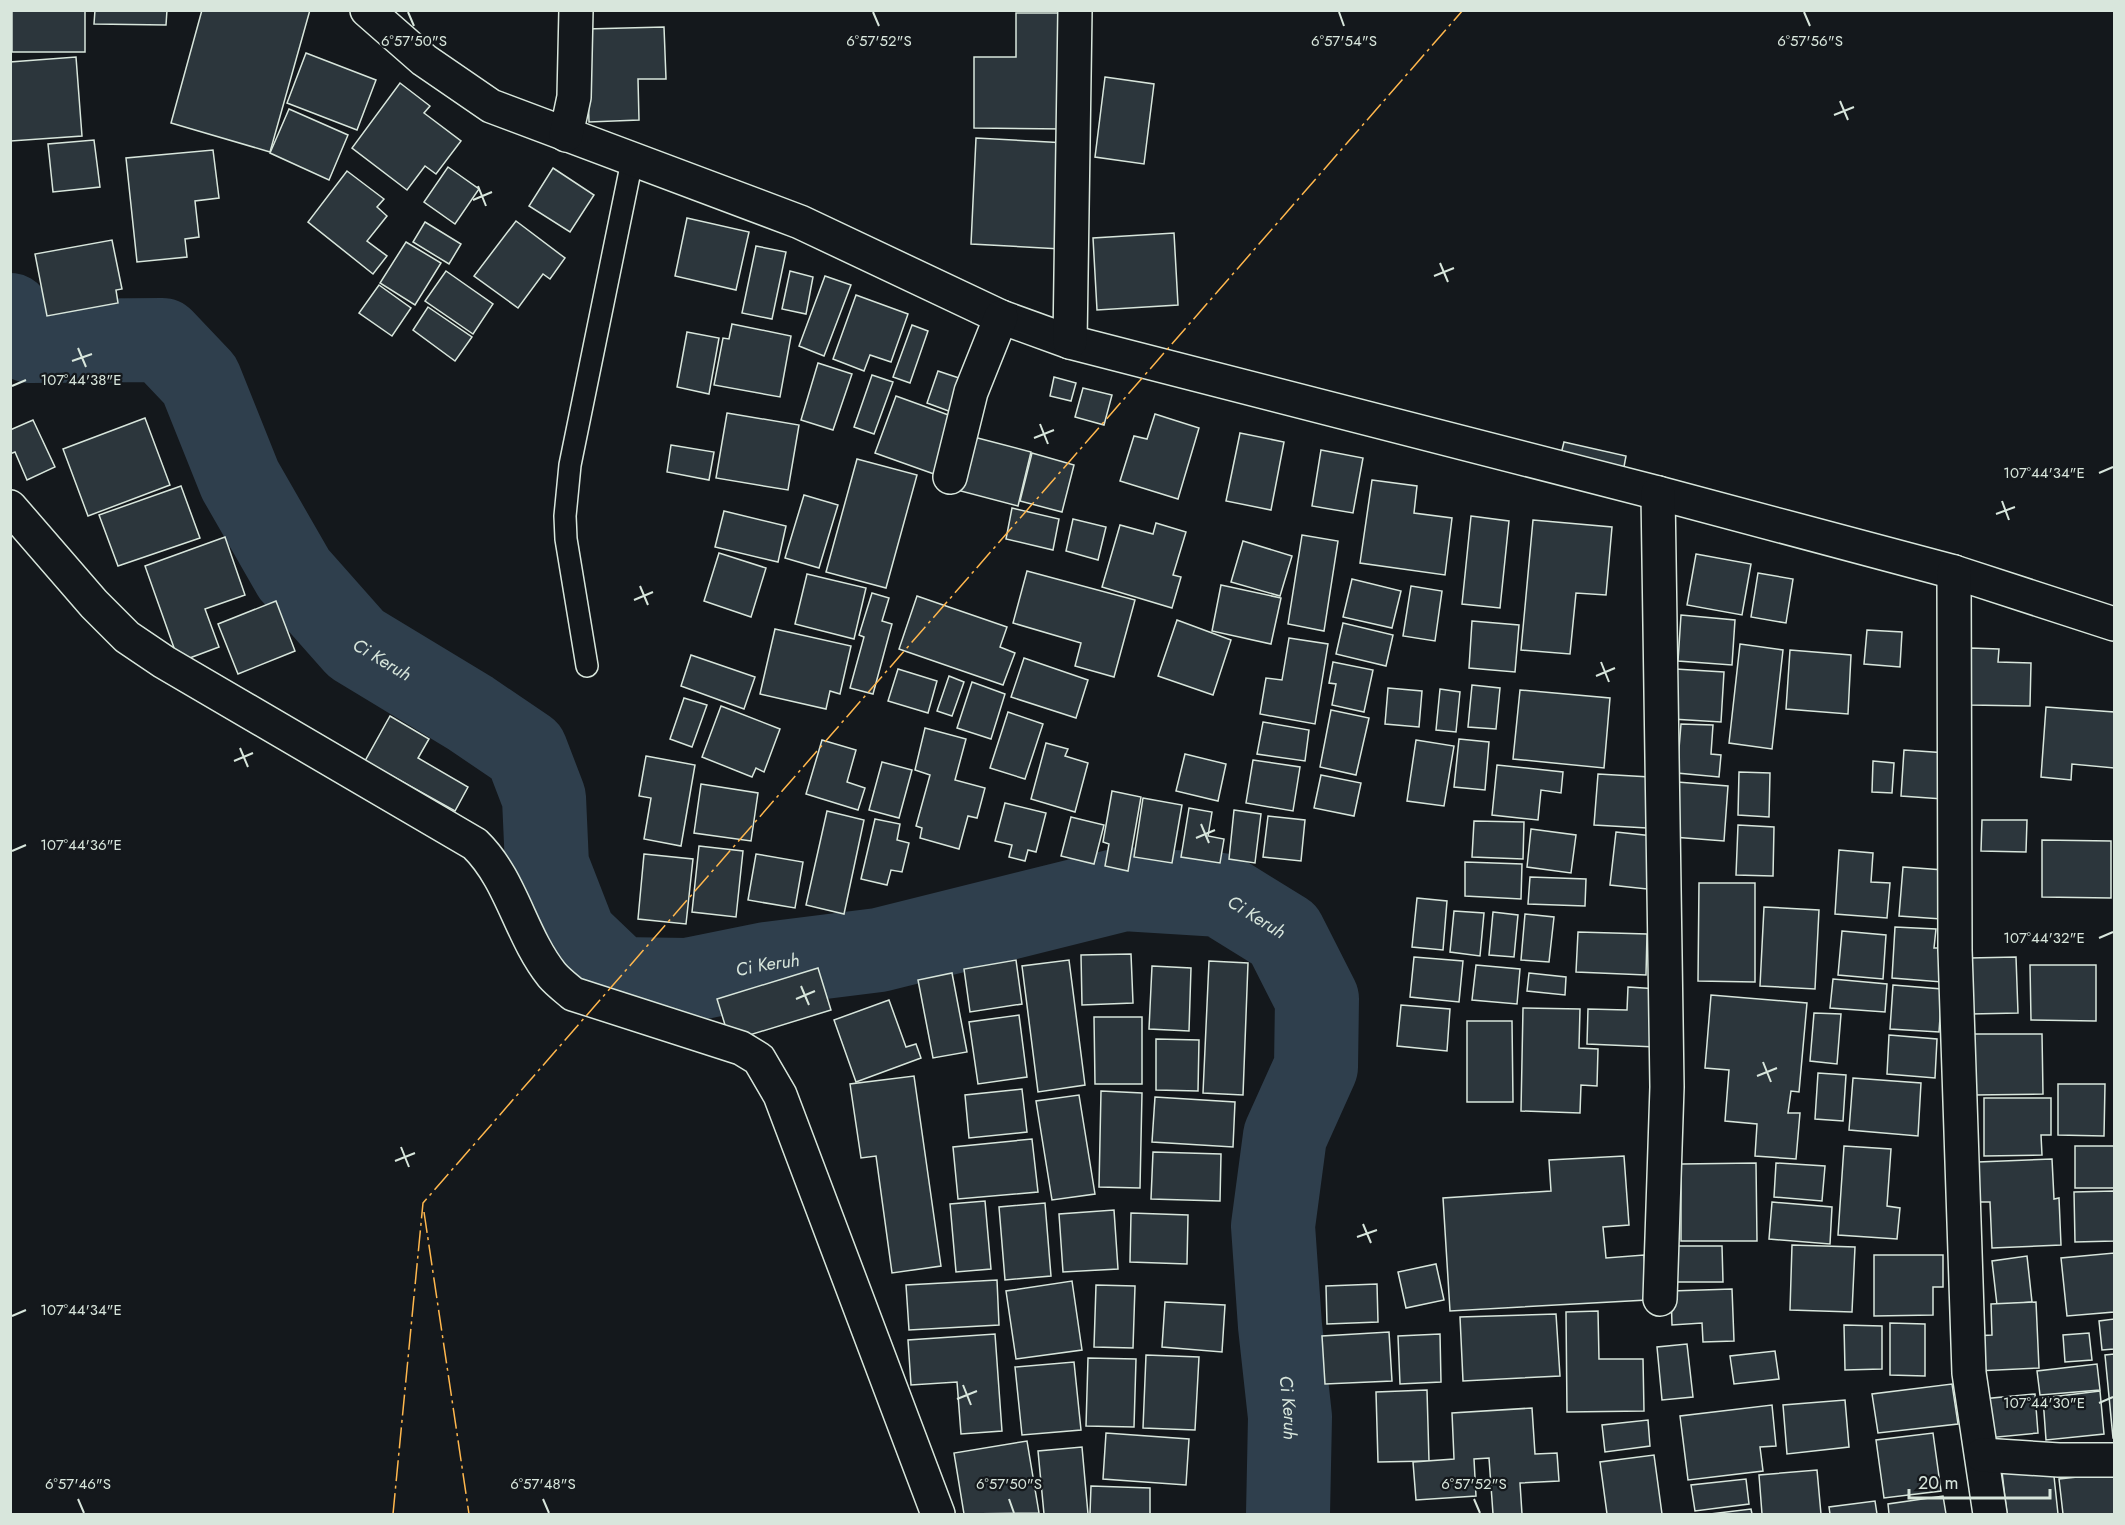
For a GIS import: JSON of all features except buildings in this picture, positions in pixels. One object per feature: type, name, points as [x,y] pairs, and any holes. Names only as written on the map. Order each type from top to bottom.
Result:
[{"type":"street","points":[[367,10],[424,60],[490,106],[570,115],[632,161],[800,222],[1001,317],[1070,323],[1658,493],[1954,572],[2115,624]]},
{"type":"street","points":[[570,115],[576,10]]},
{"type":"street","points":[[1070,323],[1075,10]]},
{"type":"street","points":[[950,477],[971,392],[1001,317]]},
{"type":"street","points":[[1658,493],[1666,1087],[1660,1299]]},
{"type":"street","points":[[10,507],[93,604],[127,637],[164,662],[475,844],[495,868],[538,954],[553,976],[573,994],[741,1048],[759,1059],[780,1095],[938,1515]]},
{"type":"street","points":[[1954,572],[1956,997],[1969,1373],[1990,1515]]},
{"type":"street","points":[[1982,1455],[2059,1461],[2115,1460]]},
{"type":"lane","points":[[587,666],[566,539],[567,491],[570,465],[632,161]]},
{"type":"waterway","name":"Ci Keruh","points":[[10,315],[30,341],[162,340],[200,380],[240,480],[294,574],[356,644],[470,713],[526,751],[544,798],[547,865],[575,937],[619,979],[688,980],[767,964],[879,950],[1124,889],[1221,895],[1284,934],[1317,999],[1316,1067],[1285,1136],[1273,1226],[1280,1326],[1290,1417],[1288,1514]]},
{"type":"power","points":[[393,1514],[423,1203],[1463,10]]},
{"type":"power","points":[[424,1212],[469,1514]]}]
